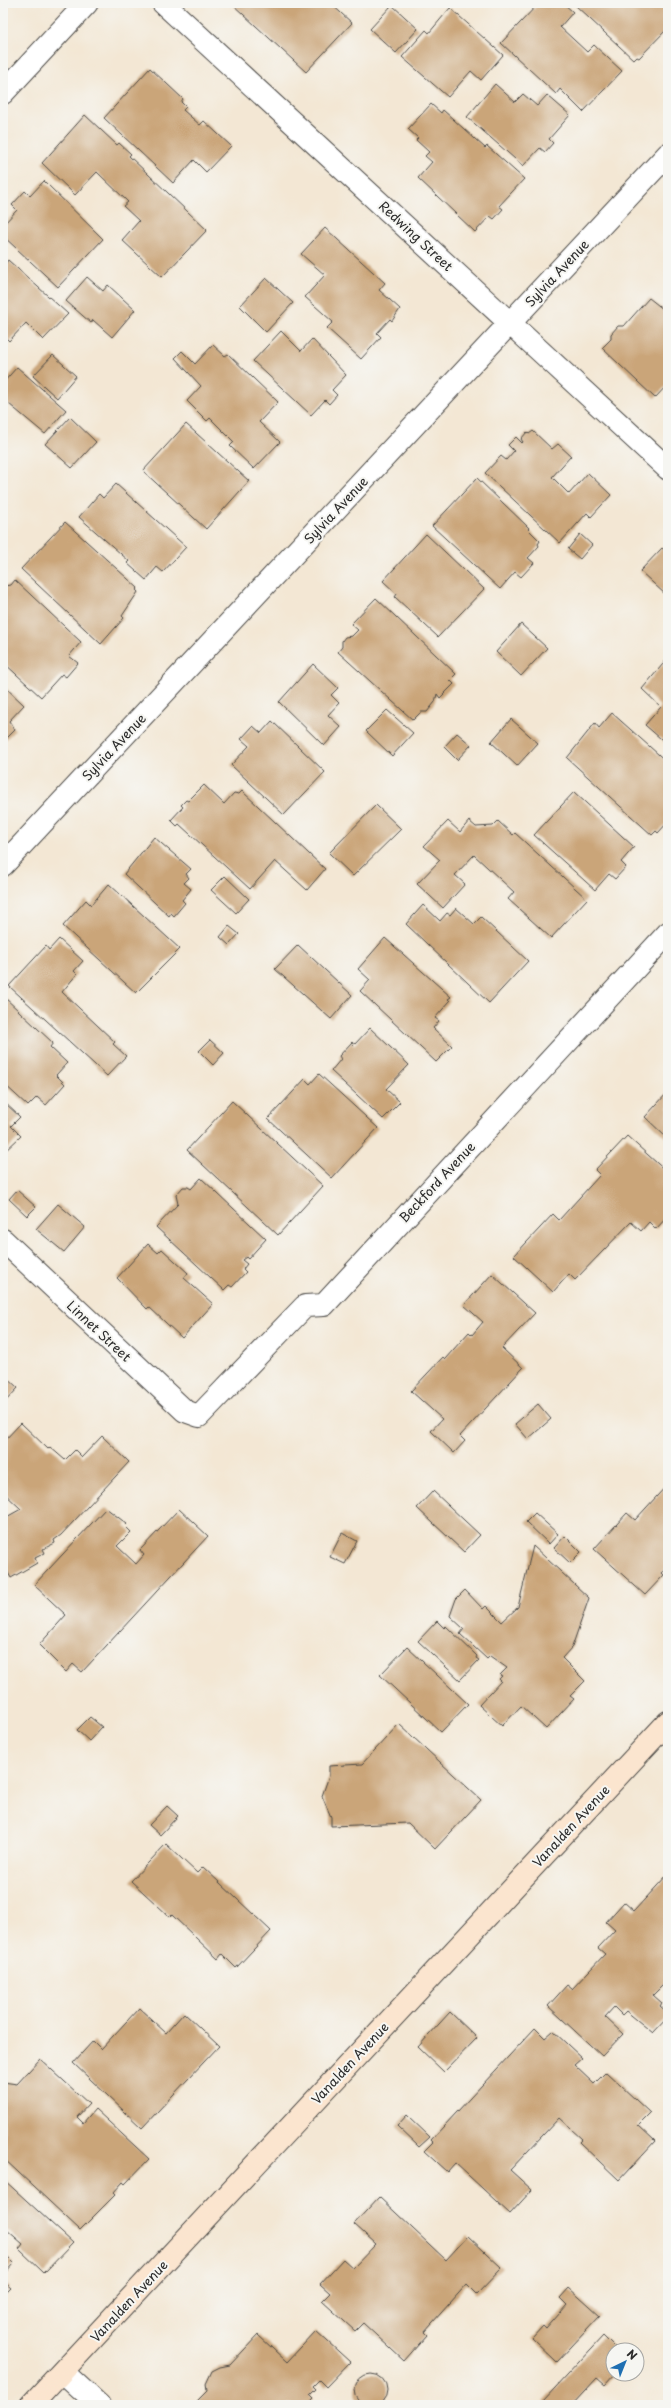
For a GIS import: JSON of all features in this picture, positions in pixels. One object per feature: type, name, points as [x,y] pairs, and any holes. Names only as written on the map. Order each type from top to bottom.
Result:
[{"type":"main road","name":"Vanalden Avenue","points":[[32,2405],[668,1722]]},
{"type":"street","points":[[3,93],[87,3]]},
{"type":"street","name":"Redwing Street","points":[[163,3],[668,470]]},
{"type":"street","name":"Sylvia Avenue","points":[[3,866],[668,154]]},
{"type":"street","name":"Beckford Avenue","points":[[199,1416],[305,1306],[324,1305],[668,933]]},
{"type":"street","name":"Linnet Street","points":[[3,1240],[185,1411],[199,1416]]},
{"type":"street","points":[[63,2372],[99,2405]]},
{"type":"building","points":[[231,3],[330,3],[352,23],[306,72]]},
{"type":"building","points":[[539,3],[563,3],[573,12],[560,27],[587,52],[594,45],[622,71],[583,112],[560,89],[556,94],[501,43]]},
{"type":"building","points":[[577,3],[668,3],[668,13],[666,16],[668,18],[668,28],[639,58],[637,57],[634,60],[575,5]]},
{"type":"building","points":[[392,5],[418,29],[396,53],[370,29]]},
{"type":"building","points":[[450,8],[503,55],[481,80],[471,71],[448,97],[402,57],[426,30],[429,33]]},
{"type":"building","points":[[150,68],[183,99],[181,102],[186,107],[183,110],[200,125],[204,121],[231,146],[206,172],[194,160],[173,183],[104,118]]},
{"type":"building","points":[[495,84],[515,102],[523,94],[537,106],[547,95],[570,115],[549,139],[553,143],[545,152],[540,148],[523,166],[467,117]]},
{"type":"building","points":[[431,104],[441,113],[443,110],[485,148],[487,146],[524,179],[499,206],[503,209],[494,219],[490,216],[475,232],[418,178],[432,162],[425,156],[429,152],[416,140],[418,138],[408,129]]},
{"type":"building","points":[[85,115],[117,145],[119,143],[131,154],[129,156],[207,230],[162,277],[122,240],[139,221],[123,206],[128,202],[97,172],[75,195],[42,163]]},
{"type":"building","points":[[44,181],[103,239],[58,287],[3,236],[3,225],[17,210],[12,205],[25,191],[30,196]]},
{"type":"building","points":[[325,228],[385,283],[379,290],[400,309],[392,321],[390,319],[377,333],[381,337],[361,359],[327,328],[333,322],[305,297],[325,275],[301,254]]},
{"type":"building","points":[[8,260],[68,314],[43,340],[26,323],[9,341],[3,335],[3,262],[5,264]]},
{"type":"building","points":[[87,277],[103,291],[108,285],[135,310],[112,337],[93,320],[91,323],[66,301]]},
{"type":"building","points":[[266,278],[293,303],[266,332],[240,306]]},
{"type":"building","points":[[649,298],[668,313],[668,384],[655,398],[602,348],[611,339],[611,334],[618,326],[624,326]]},
{"type":"building","points":[[281,331],[301,351],[312,339],[346,375],[332,390],[337,395],[329,404],[325,400],[311,415],[253,361]]},
{"type":"building","points":[[213,345],[225,356],[228,354],[278,402],[259,422],[280,442],[254,469],[230,446],[234,442],[210,418],[207,421],[187,401],[201,386],[175,358],[182,351],[195,364]]},
{"type":"building","points":[[53,355],[76,376],[57,398],[33,376]]},
{"type":"building","points":[[17,367],[66,410],[45,434],[3,399],[3,383]]},
{"type":"building","points":[[70,417],[96,442],[72,468],[45,444]]},
{"type":"building","points":[[186,424],[249,481],[206,529],[143,471]]},
{"type":"building","points":[[533,431],[552,449],[558,444],[571,456],[552,477],[569,494],[588,473],[611,495],[591,517],[587,513],[560,543],[485,473],[501,456],[506,460],[514,451],[508,445],[516,437],[522,443],[523,442],[521,439],[527,432],[529,434]]},
{"type":"building","points":[[477,478],[529,528],[528,529],[540,541],[538,544],[539,546],[528,558],[534,563],[521,577],[515,572],[500,589],[432,526]]},
{"type":"building","points":[[116,484],[186,547],[163,572],[157,567],[146,580],[127,563],[129,561],[79,517],[99,494],[103,498]]},
{"type":"building","points":[[65,522],[138,588],[136,590],[138,592],[122,616],[124,618],[101,644],[21,569]]},
{"type":"building","points":[[426,534],[484,589],[438,637],[395,597],[397,594],[383,581]]},
{"type":"building","points":[[580,534],[592,545],[580,559],[568,549]]},
{"type":"building","points":[[662,548],[668,553],[666,595],[640,571]]},
{"type":"building","points":[[15,580],[81,642],[69,656],[78,663],[66,677],[62,674],[41,697],[3,662],[3,586],[11,585]]},
{"type":"building","points":[[376,598],[456,674],[450,680],[454,684],[440,698],[437,694],[435,702],[427,712],[421,712],[413,720],[338,652],[342,647],[342,641],[345,637],[352,636],[358,630],[351,624]]},
{"type":"building","points":[[521,624],[547,648],[521,676],[496,652]]},
{"type":"building","points":[[668,658],[668,745],[645,725],[661,707],[642,689]]},
{"type":"building","points":[[313,664],[338,688],[331,695],[339,703],[328,715],[341,727],[324,746],[279,702]]},
{"type":"building","points":[[3,685],[24,705],[9,721],[15,730],[5,740],[3,738]]},
{"type":"building","points":[[387,710],[413,733],[392,756],[366,731]]},
{"type":"building","points":[[612,713],[668,763],[668,822],[658,833],[656,831],[652,835],[567,758],[595,723],[599,728]]},
{"type":"building","points":[[511,719],[538,743],[517,766],[491,742]]},
{"type":"building","points":[[272,721],[325,772],[284,815],[231,765],[249,746],[241,739],[253,726],[261,733]]},
{"type":"building","points":[[457,733],[471,745],[457,760],[444,747]]},
{"type":"building","points":[[204,785],[224,804],[234,793],[239,794],[242,791],[325,869],[307,890],[275,861],[250,889],[179,824],[177,826],[171,820],[183,807],[181,805],[186,800],[188,801]]},
{"type":"building","points":[[574,792],[634,847],[621,862],[626,867],[615,879],[609,874],[595,890],[534,835]]},
{"type":"building","points":[[376,805],[401,829],[353,876],[329,853]]},
{"type":"building","points":[[448,821],[460,832],[469,821],[476,827],[493,826],[498,821],[513,835],[515,833],[587,899],[551,938],[508,899],[514,892],[474,855],[455,875],[465,884],[443,908],[417,884],[440,860],[424,846]]},
{"type":"building","points":[[154,837],[191,869],[186,874],[189,878],[184,883],[191,889],[182,900],[185,903],[174,916],[171,913],[169,916],[124,874]]},
{"type":"building","points":[[225,876],[249,899],[236,913],[211,890]]},
{"type":"building","points":[[109,884],[180,949],[136,993],[63,926],[86,900],[91,905]]},
{"type":"building","points":[[423,905],[440,921],[447,913],[450,915],[456,908],[474,924],[481,917],[528,961],[489,1003],[406,924]]},
{"type":"building","points":[[229,926],[239,934],[229,945],[220,937]]},
{"type":"building","points":[[385,938],[451,997],[448,999],[450,1001],[435,1018],[439,1021],[433,1028],[452,1046],[436,1062],[360,991],[370,980],[358,969]]},
{"type":"building","points":[[59,939],[83,961],[74,971],[77,974],[62,992],[115,1042],[113,1044],[126,1056],[107,1076],[9,986],[46,946],[49,950]]},
{"type":"building","points":[[298,945],[352,995],[331,1019],[275,969]]},
{"type":"building","points":[[3,996],[53,1043],[50,1047],[67,1063],[56,1075],[65,1084],[46,1105],[37,1097],[28,1106],[3,1083]]},
{"type":"building","points":[[370,1028],[409,1065],[386,1089],[400,1102],[383,1119],[331,1071],[341,1059],[339,1056],[352,1042],[354,1045]]},
{"type":"building","points":[[210,1040],[224,1053],[213,1065],[199,1051]]},
{"type":"building","points":[[319,1074],[378,1128],[332,1178],[268,1119],[305,1079],[310,1084]]},
{"type":"building","points":[[668,1092],[668,1139],[645,1117]]},
{"type":"building","points":[[3,1101],[20,1117],[11,1126],[21,1136],[3,1153]]},
{"type":"building","points":[[232,1101],[323,1186],[278,1235],[187,1150]]},
{"type":"building","points":[[627,1136],[668,1173],[668,1216],[656,1229],[649,1222],[641,1231],[631,1222],[575,1280],[569,1274],[553,1292],[514,1256],[553,1214],[559,1220],[600,1175],[595,1170]]},
{"type":"building","points":[[201,1178],[266,1239],[248,1259],[246,1257],[242,1260],[247,1264],[243,1269],[246,1272],[232,1287],[229,1285],[224,1290],[156,1227],[178,1204],[176,1195],[183,1187],[188,1187],[191,1189]]},
{"type":"building","points":[[17,1190],[36,1207],[27,1216],[9,1199]]},
{"type":"building","points":[[58,1204],[85,1227],[64,1252],[36,1229]]},
{"type":"building","points":[[148,1244],[158,1253],[162,1249],[188,1273],[184,1278],[213,1304],[182,1338],[149,1307],[147,1309],[117,1278]]},
{"type":"building","points":[[492,1274],[535,1313],[502,1348],[523,1368],[460,1436],[465,1441],[454,1453],[431,1431],[442,1419],[411,1391],[443,1357],[445,1359],[469,1332],[472,1335],[483,1322],[464,1305]]},
{"type":"building","points":[[3,1374],[18,1388],[3,1404]]},
{"type":"building","points":[[538,1404],[551,1419],[528,1439],[515,1424]]},
{"type":"building","points":[[21,1423],[48,1449],[50,1447],[65,1460],[75,1450],[82,1457],[102,1436],[129,1462],[61,1535],[54,1540],[55,1543],[43,1549],[45,1553],[35,1558],[37,1563],[11,1578],[3,1564],[3,1519],[21,1509],[3,1492],[3,1442]]},
{"type":"building","points":[[668,1484],[668,1566],[662,1573],[664,1575],[645,1595],[594,1549],[627,1513],[635,1520]]},
{"type":"building","points":[[433,1491],[480,1535],[464,1552],[417,1508]]},
{"type":"building","points":[[106,1508],[127,1524],[125,1526],[131,1532],[117,1546],[136,1564],[144,1555],[140,1550],[179,1509],[208,1536],[82,1672],[73,1664],[66,1672],[39,1645],[66,1615],[34,1585]]},
{"type":"building","points":[[535,1513],[558,1534],[549,1544],[526,1522]]},
{"type":"building","points":[[342,1533],[357,1541],[345,1564],[330,1557]]},
{"type":"building","points":[[565,1536],[581,1552],[570,1563],[554,1548]]},
{"type":"building","points":[[533,1546],[589,1598],[572,1647],[562,1658],[585,1681],[570,1696],[574,1699],[546,1729],[521,1706],[502,1726],[479,1705],[501,1681],[499,1679],[502,1676],[500,1675],[507,1668],[490,1656],[487,1659],[460,1634],[464,1629],[450,1616],[456,1599],[465,1590],[483,1609],[486,1606],[502,1622],[518,1607]]},
{"type":"building","points":[[437,1621],[444,1628],[446,1626],[477,1656],[476,1658],[479,1660],[460,1680],[418,1641]]},
{"type":"building","points":[[407,1647],[468,1704],[441,1732],[380,1675]]},
{"type":"building","points":[[90,1717],[102,1727],[89,1741],[77,1730]]},
{"type":"building","points":[[399,1724],[481,1800],[435,1849],[408,1823],[331,1826],[331,1817],[322,1796],[329,1776],[329,1766],[362,1764]]},
{"type":"building","points":[[167,1806],[178,1816],[160,1835],[149,1825]]},
{"type":"building","points":[[166,1844],[197,1873],[203,1867],[271,1931],[236,1968],[222,1954],[218,1959],[172,1915],[170,1917],[131,1881]]},
{"type":"building","points":[[668,1874],[668,1980],[653,1995],[662,2003],[660,2006],[668,2013],[668,2017],[653,2033],[626,2011],[622,2015],[614,2007],[605,2017],[623,2034],[602,2056],[548,2006],[567,1985],[572,1989],[605,1954],[598,1948],[615,1930],[606,1922],[624,1902],[634,1911]]},
{"type":"building","points":[[139,2008],[166,2033],[184,2013],[219,2046],[142,2128],[73,2063],[93,2041],[101,2049]]},
{"type":"building","points":[[450,2012],[477,2038],[444,2072],[418,2047]]},
{"type":"building","points":[[535,2028],[545,2038],[553,2031],[582,2058],[574,2065],[594,2084],[606,2072],[650,2113],[638,2125],[655,2141],[619,2180],[579,2142],[582,2139],[559,2118],[510,2170],[532,2190],[510,2214],[455,2163],[447,2172],[424,2151],[433,2142],[431,2140]]},
{"type":"building","points":[[40,2059],[89,2104],[77,2117],[83,2123],[95,2109],[149,2159],[125,2184],[123,2182],[113,2193],[115,2195],[80,2230],[3,2158],[3,2082],[17,2084]]},
{"type":"building","points":[[407,2115],[430,2137],[419,2147],[397,2126]]},
{"type":"building","points":[[3,2179],[73,2243],[44,2273],[19,2249],[23,2244],[7,2230],[3,2235]]},
{"type":"building","points":[[379,2197],[446,2260],[468,2236],[502,2268],[477,2294],[467,2284],[424,2332],[427,2335],[404,2361],[363,2323],[355,2331],[322,2301],[330,2293],[320,2284],[343,2259],[353,2268],[376,2244],[354,2224]]},
{"type":"building","points":[[3,2252],[14,2263],[3,2275]]},
{"type":"building","points":[[3,2281],[11,2288],[3,2296]]},
{"type":"building","points":[[569,2288],[600,2316],[557,2362],[532,2338],[543,2326],[546,2329],[567,2305],[560,2298]]},
{"type":"building","points":[[316,2331],[350,2362],[326,2387],[319,2380],[313,2386],[316,2389],[310,2395],[314,2399],[308,2405],[193,2405],[207,2391],[206,2384],[212,2371],[220,2367],[230,2365],[258,2335],[287,2362]]},
{"type":"building","points":[[603,2336],[609,2342],[605,2342],[605,2382],[608,2382],[605,2385],[597,2378],[572,2405],[547,2405],[543,2401]]},
{"type":"building","points":[[371,2374],[380,2377],[384,2381],[387,2390],[384,2399],[380,2403],[371,2406],[362,2403],[358,2399],[355,2390],[358,2381],[362,2377]]}]
